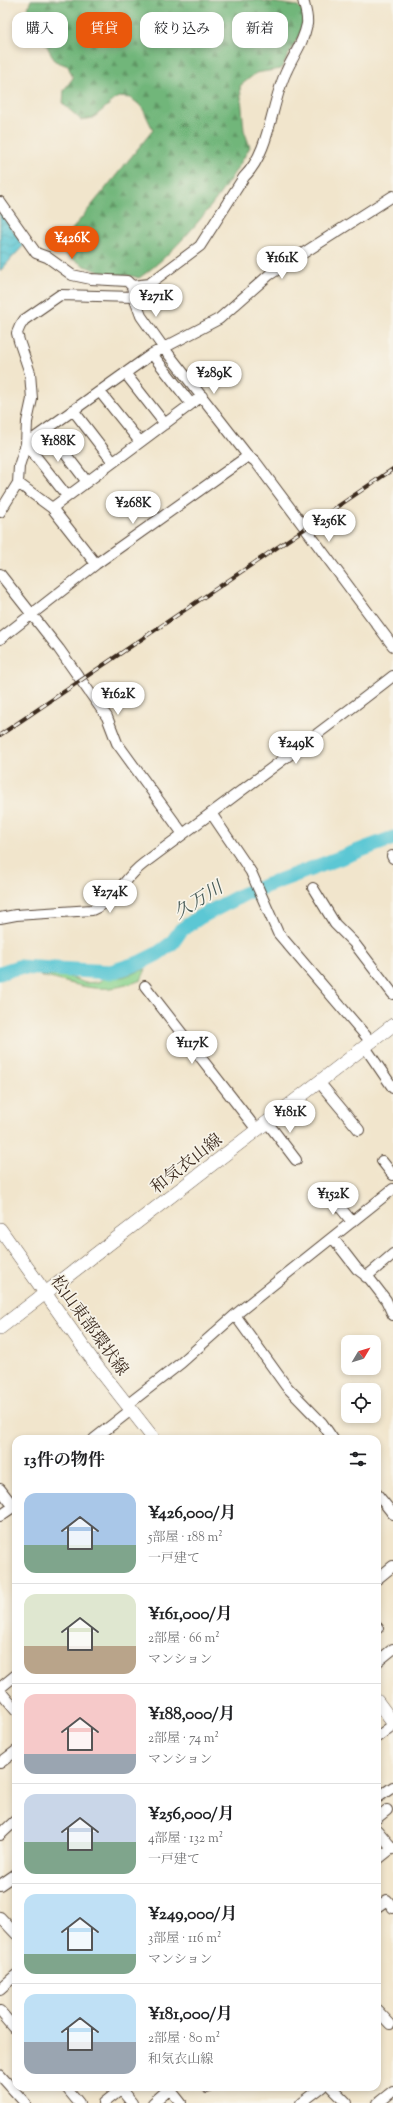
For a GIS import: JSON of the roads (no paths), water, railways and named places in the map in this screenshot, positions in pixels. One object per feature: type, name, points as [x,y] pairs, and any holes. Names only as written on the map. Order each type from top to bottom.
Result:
[{"type":"main road","name":"和気衣山線","points":[[0,1328],[393,1025]]},
{"type":"main road","name":"松山東部環状線","points":[[0,1229],[45,1294],[129,1408],[151,1435]]},
{"type":"main road","points":[[381,1706],[392,1719]]},
{"type":"street","points":[[132,286],[149,284],[200,246],[244,176],[252,169],[270,124],[286,72],[296,56],[304,37],[307,22],[303,0]]},
{"type":"street","points":[[26,444],[152,354],[219,319],[270,275],[393,196]]},
{"type":"street","points":[[0,202],[22,236],[36,253],[53,261],[72,275],[91,279],[127,281],[132,286],[134,297],[141,316],[163,347],[248,456],[255,461],[393,646]]},
{"type":"street","points":[[0,512],[18,483],[19,466],[26,444],[26,422],[32,388],[30,373],[19,341],[18,333],[20,326],[24,320],[60,295],[134,297]]},
{"type":"street","points":[[152,354],[191,404]]},
{"type":"street","points":[[125,373],[165,424]]},
{"type":"street","points":[[100,392],[140,442]]},
{"type":"street","points":[[52,508],[202,396]]},
{"type":"street","points":[[74,410],[113,462]]},
{"type":"street","points":[[47,430],[87,482]]},
{"type":"street","points":[[26,444],[67,496]]},
{"type":"street","points":[[0,639],[96,564],[248,456]]},
{"type":"street","points":[[18,483],[52,508],[96,564]]},
{"type":"street","points":[[0,574],[32,613],[106,717],[116,743],[183,834]]},
{"type":"street","points":[[0,918],[16,915],[92,910],[101,906],[114,897],[139,867],[393,676]]},
{"type":"street","points":[[211,813],[256,881],[278,933],[288,947],[330,992],[368,1045],[391,1082]]},
{"type":"street","points":[[312,888],[335,924],[354,943],[393,994]]},
{"type":"street","points":[[145,986],[262,1126],[296,1160]]},
{"type":"street","points":[[319,1082],[359,1130]]},
{"type":"street","points":[[382,1161],[393,1174]]},
{"type":"street","points":[[99,1435],[235,1315],[333,1238],[393,1188]]},
{"type":"street","points":[[331,1196],[352,1222]]},
{"type":"street","points":[[333,1238],[357,1269],[366,1276],[386,1300],[393,1315]]},
{"type":"street","points":[[366,1276],[393,1254]]},
{"type":"street","points":[[235,1315],[286,1386],[322,1423],[330,1435]]},
{"type":"street","points":[[0,1489],[12,1503]]},
{"type":"street","points":[[381,1499],[393,1514]]},
{"type":"street","points":[[0,1516],[12,1508]]},
{"type":"street","points":[[381,1576],[393,1566]]},
{"type":"street","points":[[381,1659],[393,1649]]},
{"type":"street","points":[[0,1688],[12,1678]]},
{"type":"street","points":[[0,1691],[12,1705]]},
{"type":"street","points":[[381,1732],[392,1719]]},
{"type":"street","points":[[0,1763],[12,1754]]},
{"type":"street","points":[[381,1795],[393,1787]]},
{"type":"street","points":[[381,1815],[387,1810]]},
{"type":"street","points":[[0,1835],[12,1824]]},
{"type":"street","points":[[381,1834],[393,1848],[381,1857]]},
{"type":"street","points":[[0,1885],[12,1877]]},
{"type":"street","points":[[381,1904],[387,1900],[393,1908]]},
{"type":"street","points":[[0,1917],[12,1930]]},
{"type":"street","points":[[0,1989],[12,1978]]},
{"type":"street","points":[[0,2011],[12,2025]]},
{"type":"street","points":[[381,2014],[390,2024]]},
{"type":"street","points":[[0,2075],[12,2088]]},
{"type":"street","points":[[14,2091],[25,2103]]},
{"type":"street","points":[[69,2091],[79,2103]]},
{"type":"street","points":[[104,2103],[118,2091]]},
{"type":"street","points":[[124,2091],[132,2103]]},
{"type":"street","points":[[153,2103],[167,2091]]},
{"type":"street","points":[[172,2091],[181,2103]]},
{"type":"street","points":[[301,2103],[317,2091]]},
{"type":"street","points":[[335,2091],[347,2103]]},
{"type":"street","points":[[378,2103],[393,2091]]},
{"type":"water","points":[[0,211],[23,246],[0,271]]},
{"type":"waterway","name":"久万川","points":[[0,973],[18,967],[111,972],[139,963],[157,954],[172,943],[181,930],[200,917],[244,894],[393,838]]},
{"type":"railway","points":[[0,735],[393,469]]}]
